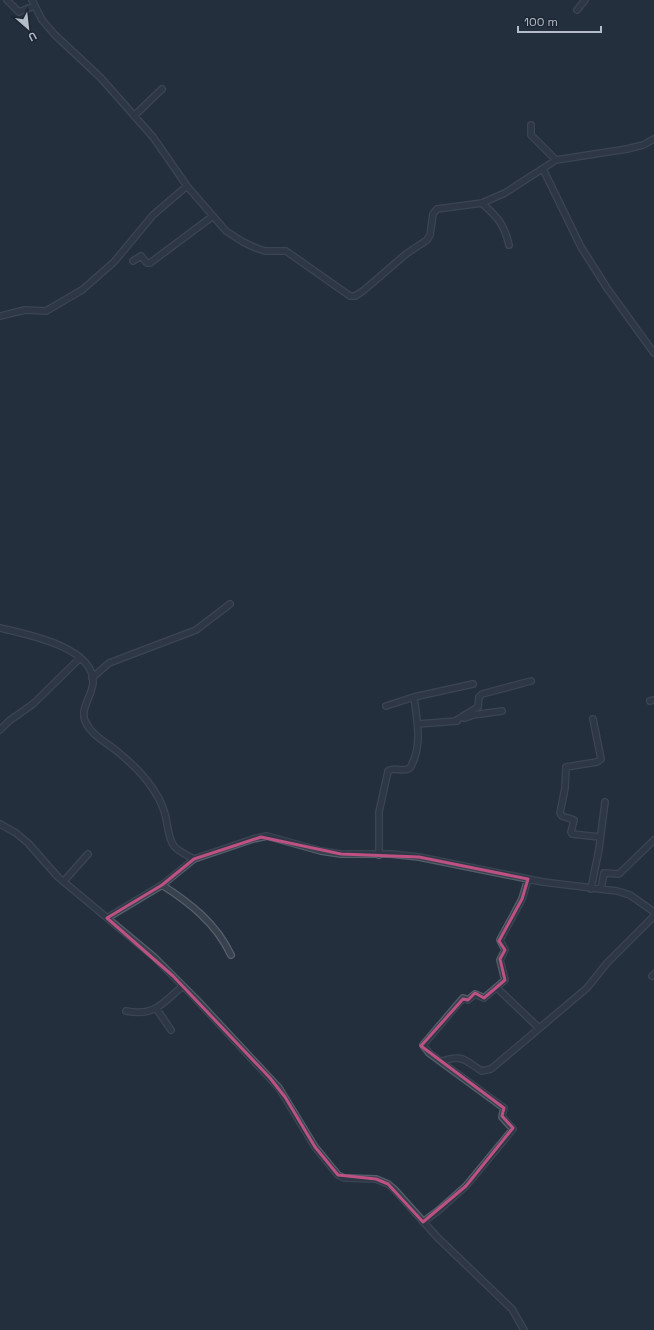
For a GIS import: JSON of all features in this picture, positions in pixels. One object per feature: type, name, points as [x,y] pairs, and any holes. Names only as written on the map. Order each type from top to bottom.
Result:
[{"type":"street","points":[[7,0],[20,12],[33,3],[55,35],[96,72],[153,137],[187,186],[226,231],[243,242],[265,251],[286,251],[346,294],[354,296],[427,240],[430,235],[432,215],[436,210],[482,203],[505,193],[556,160],[633,148],[654,139]]},
{"type":"street","points":[[577,10],[585,0]]},
{"type":"street","points":[[134,116],[162,88]]},
{"type":"street","points":[[531,125],[531,135],[556,160]]},
{"type":"street","points":[[543,169],[581,247],[607,288],[654,353]]},
{"type":"street","points":[[0,316],[25,310],[46,311],[82,290],[114,262],[154,215],[187,186]]},
{"type":"street","points":[[482,203],[493,212],[502,224],[506,233],[508,245]]},
{"type":"street","points":[[133,261],[140,256],[150,263],[213,216]]},
{"type":"street","points":[[92,678],[109,663],[196,630],[230,604]]},
{"type":"street","points":[[0,628],[44,639],[80,658],[89,668],[92,678],[92,686],[84,709],[84,718],[87,724],[98,738],[117,751],[140,771],[163,806],[172,844],[178,850],[194,859]]},
{"type":"street","points":[[0,730],[9,720],[33,704],[80,658]]},
{"type":"street","points":[[455,721],[478,707],[480,696],[482,694],[531,681]]},
{"type":"street","points":[[386,706],[414,697],[473,684]]},
{"type":"street","points":[[379,855],[379,812],[388,771],[391,769],[406,770],[411,767],[418,747],[418,724],[414,697]]},
{"type":"street","points":[[418,724],[455,721],[473,715],[502,711]]},
{"type":"street","points":[[593,719],[601,759],[597,762],[566,767],[565,788],[560,813],[561,816],[574,820],[571,832],[572,834],[600,837]]},
{"type":"street","points":[[591,889],[600,837],[604,802]]},
{"type":"street","points":[[0,824],[28,842],[64,881],[154,957],[183,986],[279,1088],[315,1147],[338,1176],[344,1178],[376,1179],[388,1184],[401,1195],[423,1222],[512,1309],[524,1330]]},
{"type":"street","points":[[107,918],[162,885],[194,859],[253,839],[267,836],[321,851],[349,855],[419,857],[528,879],[591,889],[601,888],[630,895],[654,912]]},
{"type":"street","points":[[601,888],[604,872],[619,874],[654,840]]},
{"type":"street","points":[[64,881],[88,854]]},
{"type":"street","points":[[423,1222],[466,1186],[513,1129],[502,1116],[504,1108],[426,1050],[423,1046],[464,998],[468,1000],[475,994],[484,998],[498,988],[506,979],[500,960],[505,950],[500,940],[521,901],[528,879]]},
{"type":"street","points":[[162,885],[182,898],[210,923],[220,935],[231,955]]},
{"type":"street","points":[[442,1061],[454,1058],[464,1058],[482,1071],[489,1070],[587,988],[611,959],[654,916]]},
{"type":"street","points":[[126,1011],[141,1014],[156,1008],[183,986]]},
{"type":"street","points":[[498,988],[539,1028]]},
{"type":"street","points":[[156,1008],[171,1030]]},
{"type":"highlighted area","points":[[261,837],[341,854],[419,857],[528,879],[522,899],[499,941],[505,950],[500,959],[505,980],[484,998],[475,993],[468,1000],[463,999],[421,1046],[504,1108],[502,1116],[513,1128],[466,1186],[423,1222],[388,1184],[376,1179],[338,1175],[315,1147],[285,1097],[270,1078],[173,976],[107,918],[162,885],[194,859]]}]
